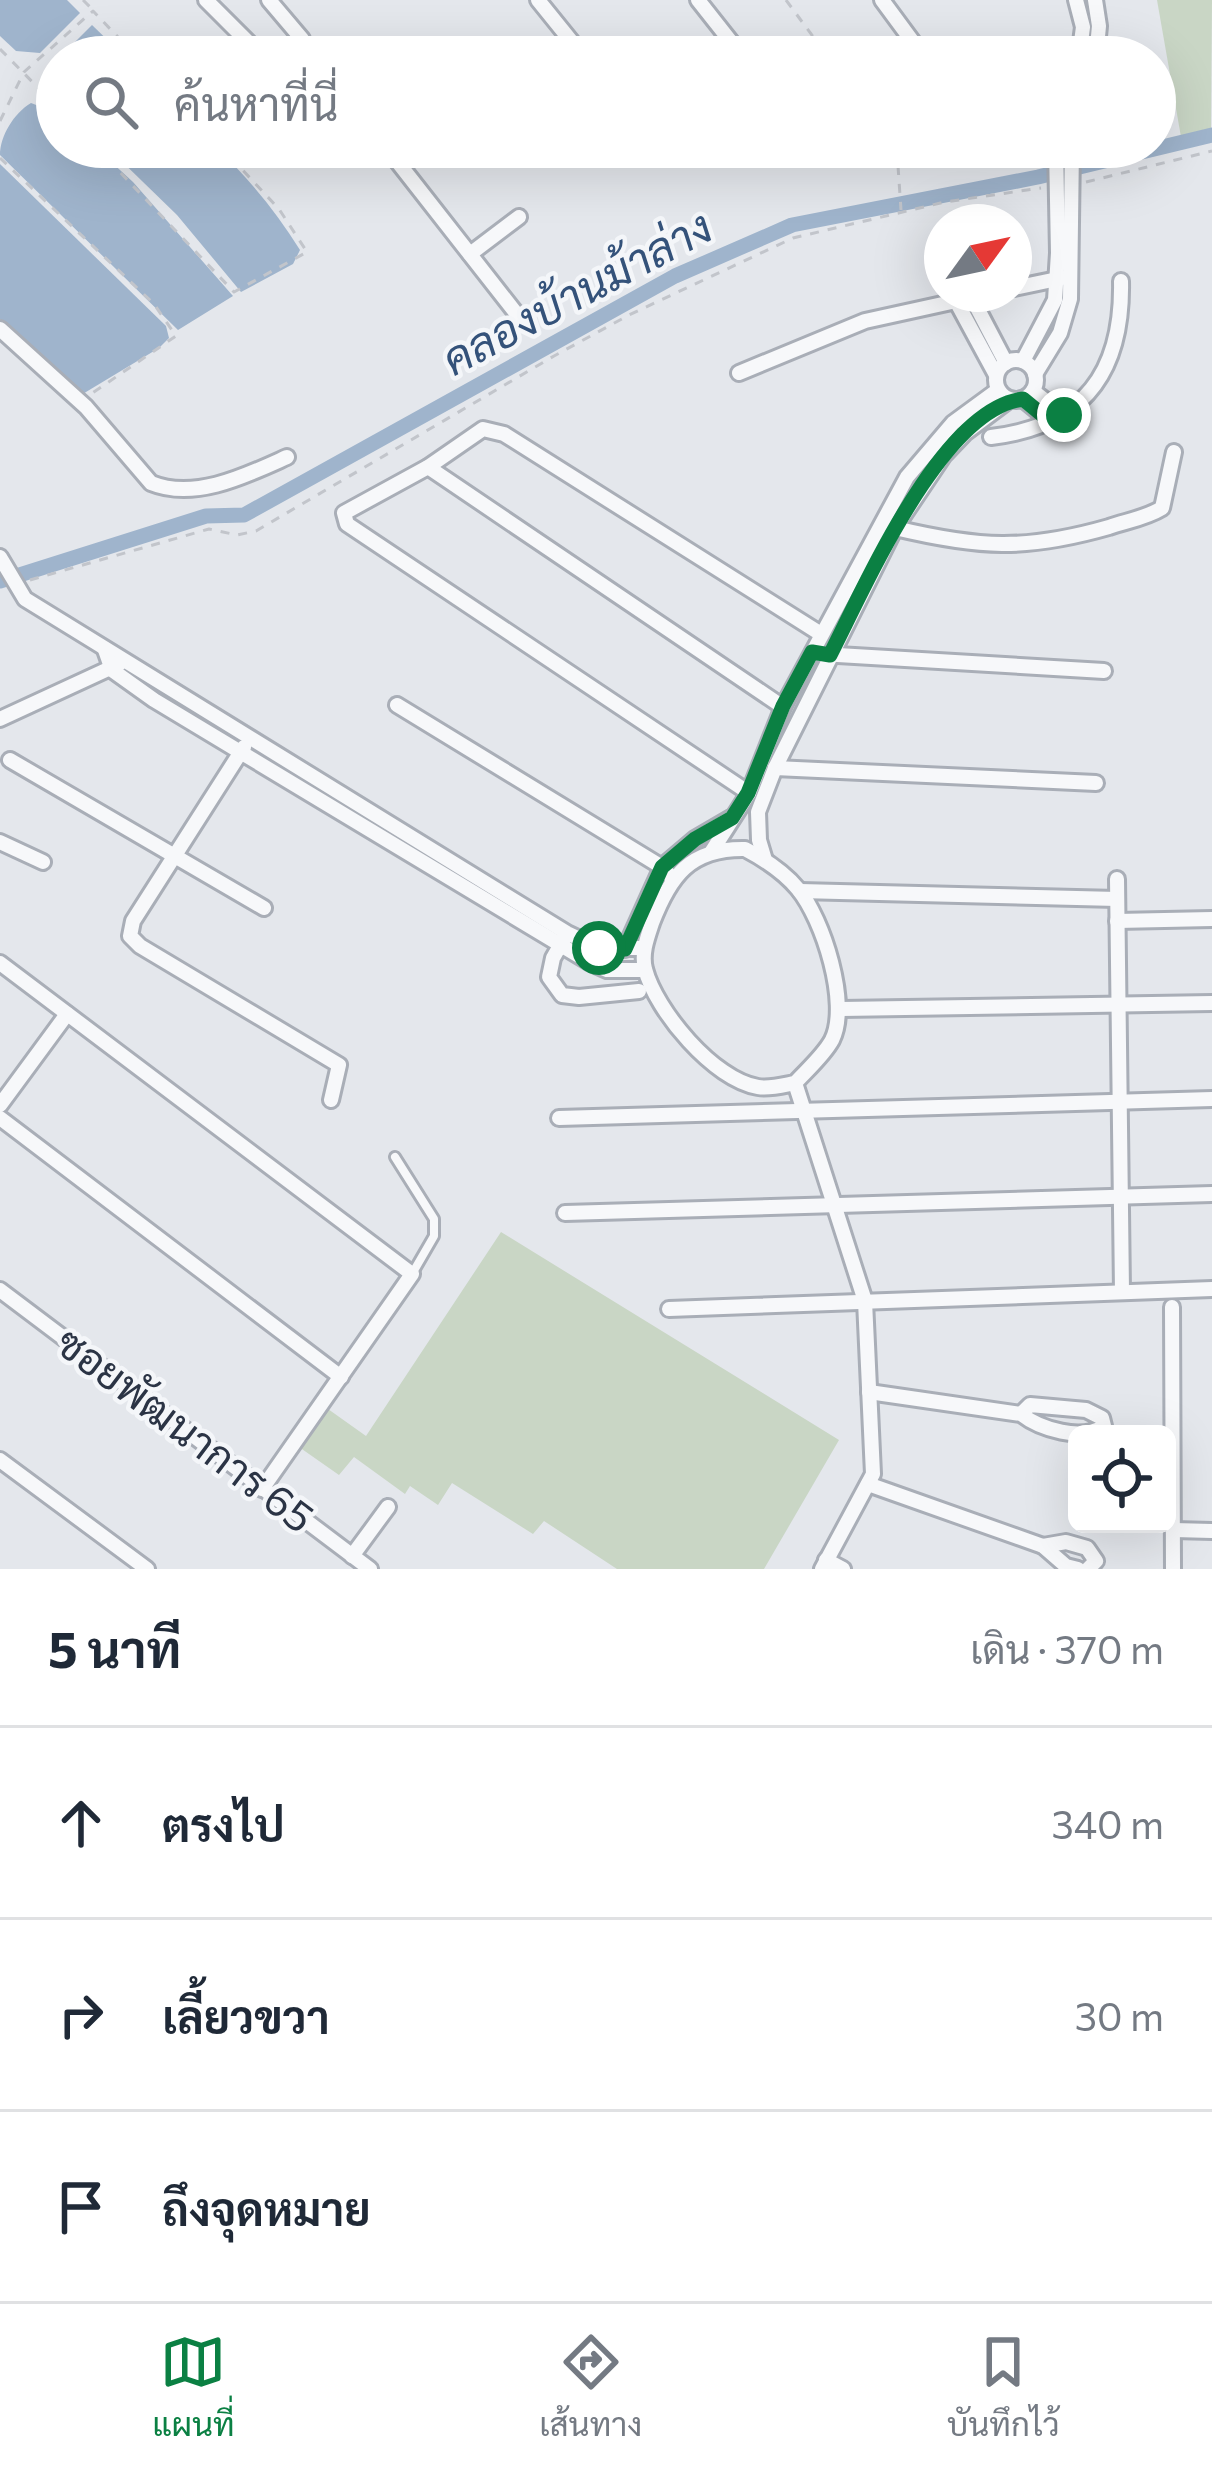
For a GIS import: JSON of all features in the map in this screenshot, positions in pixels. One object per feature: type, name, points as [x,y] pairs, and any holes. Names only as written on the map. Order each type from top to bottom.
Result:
[{"type":"street","points":[[206,0],[242,36]]},
{"type":"street","points":[[269,0],[299,36]]},
{"type":"street","points":[[538,0],[567,36]]},
{"type":"street","points":[[698,0],[724,36]]},
{"type":"street","points":[[882,0],[909,36]]},
{"type":"street","points":[[1076,0],[1082,36]]},
{"type":"street","points":[[1094,0],[1098,36]]},
{"type":"street","points":[[402,168],[519,317]]},
{"type":"street","points":[[764,860],[758,812],[775,768],[895,529],[944,455],[1029,368],[1065,278],[1059,168]]},
{"type":"street","points":[[1063,204],[1069,168]]},
{"type":"street","points":[[470,254],[519,217]]},
{"type":"street","points":[[1032,284],[1065,278]]},
{"type":"street","points":[[992,437],[1024,433],[1057,418],[1089,393],[1107,368],[1122,320],[1121,281]]},
{"type":"street","points":[[739,373],[865,321],[924,308]]},
{"type":"street","points":[[978,312],[1011,386],[1057,418]]},
{"type":"street","points":[[0,328],[80,402],[151,483],[166,489],[231,482],[287,457]]},
{"type":"street","points":[[712,851],[748,793],[783,706],[907,477],[953,423],[1011,386],[1029,368]]},
{"type":"street","points":[[748,793],[343,519],[344,513],[428,467],[483,429],[503,434],[821,634]]},
{"type":"street","points":[[895,529],[996,546],[1042,544],[1101,529],[1162,508],[1174,452]]},
{"type":"street","points":[[428,467],[783,706]]},
{"type":"street","points":[[3,559],[25,599],[105,650],[117,665],[159,693],[565,939],[607,970],[645,970]]},
{"type":"street","points":[[812,652],[1104,671]]},
{"type":"street","points":[[0,719],[117,665]]},
{"type":"street","points":[[397,706],[666,872]]},
{"type":"street","points":[[246,746],[133,922],[130,936],[339,1065],[331,1100]]},
{"type":"street","points":[[10,760],[264,908]]},
{"type":"street","points":[[775,768],[1096,783]]},
{"type":"street","points":[[625,949],[685,846],[732,818]]},
{"type":"street","points":[[0,842],[43,862]]},
{"type":"street","points":[[745,849],[800,891],[827,950],[841,1009],[832,1042],[795,1083],[761,1088],[736,1080],[712,1064],[677,1028],[645,970],[644,948],[666,872],[712,851],[745,849]]},
{"type":"street","points":[[1118,879],[1122,1292]]},
{"type":"street","points":[[800,891],[1117,899]]},
{"type":"street","points":[[1118,921],[1212,919]]},
{"type":"street","points":[[565,939],[599,948],[644,948]]},
{"type":"street","points":[[565,939],[553,958],[549,977],[562,995],[639,991]]},
{"type":"street","points":[[0,963],[412,1274],[262,1489]]},
{"type":"street","points":[[841,1009],[1212,1004]]},
{"type":"street","points":[[0,1105],[67,1014]]},
{"type":"street","points":[[795,1083],[865,1300],[873,1474],[824,1564],[843,1569]]},
{"type":"street","points":[[560,1118],[1212,1099]]},
{"type":"street","points":[[0,1118],[341,1377]]},
{"type":"street","points":[[565,1213],[1212,1194]]},
{"type":"street","points":[[669,1309],[1212,1289]]},
{"type":"street","name":"ซอยพัฒนาการ 65","points":[[0,1290],[370,1569]]},
{"type":"street","points":[[1172,1307],[1173,1425]]},
{"type":"street","points":[[869,1392],[1021,1414],[1036,1426],[1049,1428],[1095,1432],[1104,1426],[1102,1418],[1086,1410],[1030,1406],[1021,1414]]},
{"type":"street","points":[[0,1460],[147,1569]]},
{"type":"street","points":[[868,1484],[1043,1546],[1066,1566],[1078,1569]]},
{"type":"street","points":[[352,1556],[388,1507]]},
{"type":"street","points":[[1176,1530],[1212,1531]]},
{"type":"street","points":[[1173,1569],[1174,1533]]},
{"type":"street","points":[[1043,1546],[1066,1542],[1088,1548],[1096,1561],[1088,1569]]},
{"type":"lane","points":[[395,1157],[434,1219],[434,1236],[412,1274]]},
{"type":"path","points":[[83,0],[117,36]]},
{"type":"path","points":[[785,0],[812,36]]},
{"type":"path","points":[[65,36],[94,11]]},
{"type":"path","points":[[0,49],[36,84]]},
{"type":"path","points":[[0,121],[24,72],[36,62]]},
{"type":"path","points":[[1176,160],[1212,151]]},
{"type":"path","points":[[0,158],[154,304],[176,336],[80,402]]},
{"type":"path","points":[[116,168],[234,292],[307,252],[279,209],[241,168]]},
{"type":"path","points":[[900,168],[901,211]]},
{"type":"path","points":[[1090,181],[1143,168]]},
{"type":"path","points":[[24,582],[209,529],[237,535],[256,531],[467,404],[629,315],[793,238],[901,211],[1052,187]]},
{"type":"green space","points":[[1157,0],[1212,0],[1211,129],[1181,137],[1176,36],[1163,36]]},
{"type":"green space","points":[[501,1232],[839,1440],[764,1569],[617,1569],[544,1521],[533,1534],[452,1483],[438,1505],[410,1486],[405,1494],[354,1457],[339,1475],[299,1447],[328,1409],[366,1436]]},
{"type":"water","points":[[0,0],[67,0],[80,13],[57,36],[36,36],[36,53],[16,51],[0,36]]},
{"type":"water","points":[[92,25],[103,36],[81,36]]},
{"type":"water","points":[[31,103],[36,105],[36,168],[118,168],[233,296],[178,330],[0,155],[2,140]]},
{"type":"water","points":[[0,164],[166,326],[169,338],[159,348],[81,395],[0,319]]},
{"type":"water","points":[[129,168],[236,168],[300,250],[293,264],[241,292],[177,215]]},
{"type":"waterway","name":"คลองบ้านม้าล่าง","points":[[1176,144],[1212,135]]},
{"type":"waterway","name":"คลองบ้านม้าล่าง","points":[[0,581],[206,516],[244,515],[675,276],[792,225],[1075,168]]},
{"type":"route","points":[[599,948],[625,949],[662,867],[675,853],[732,818],[812,652],[830,655],[895,529],[944,455],[1009,400],[1023,399],[1051,422],[1064,415]]}]
